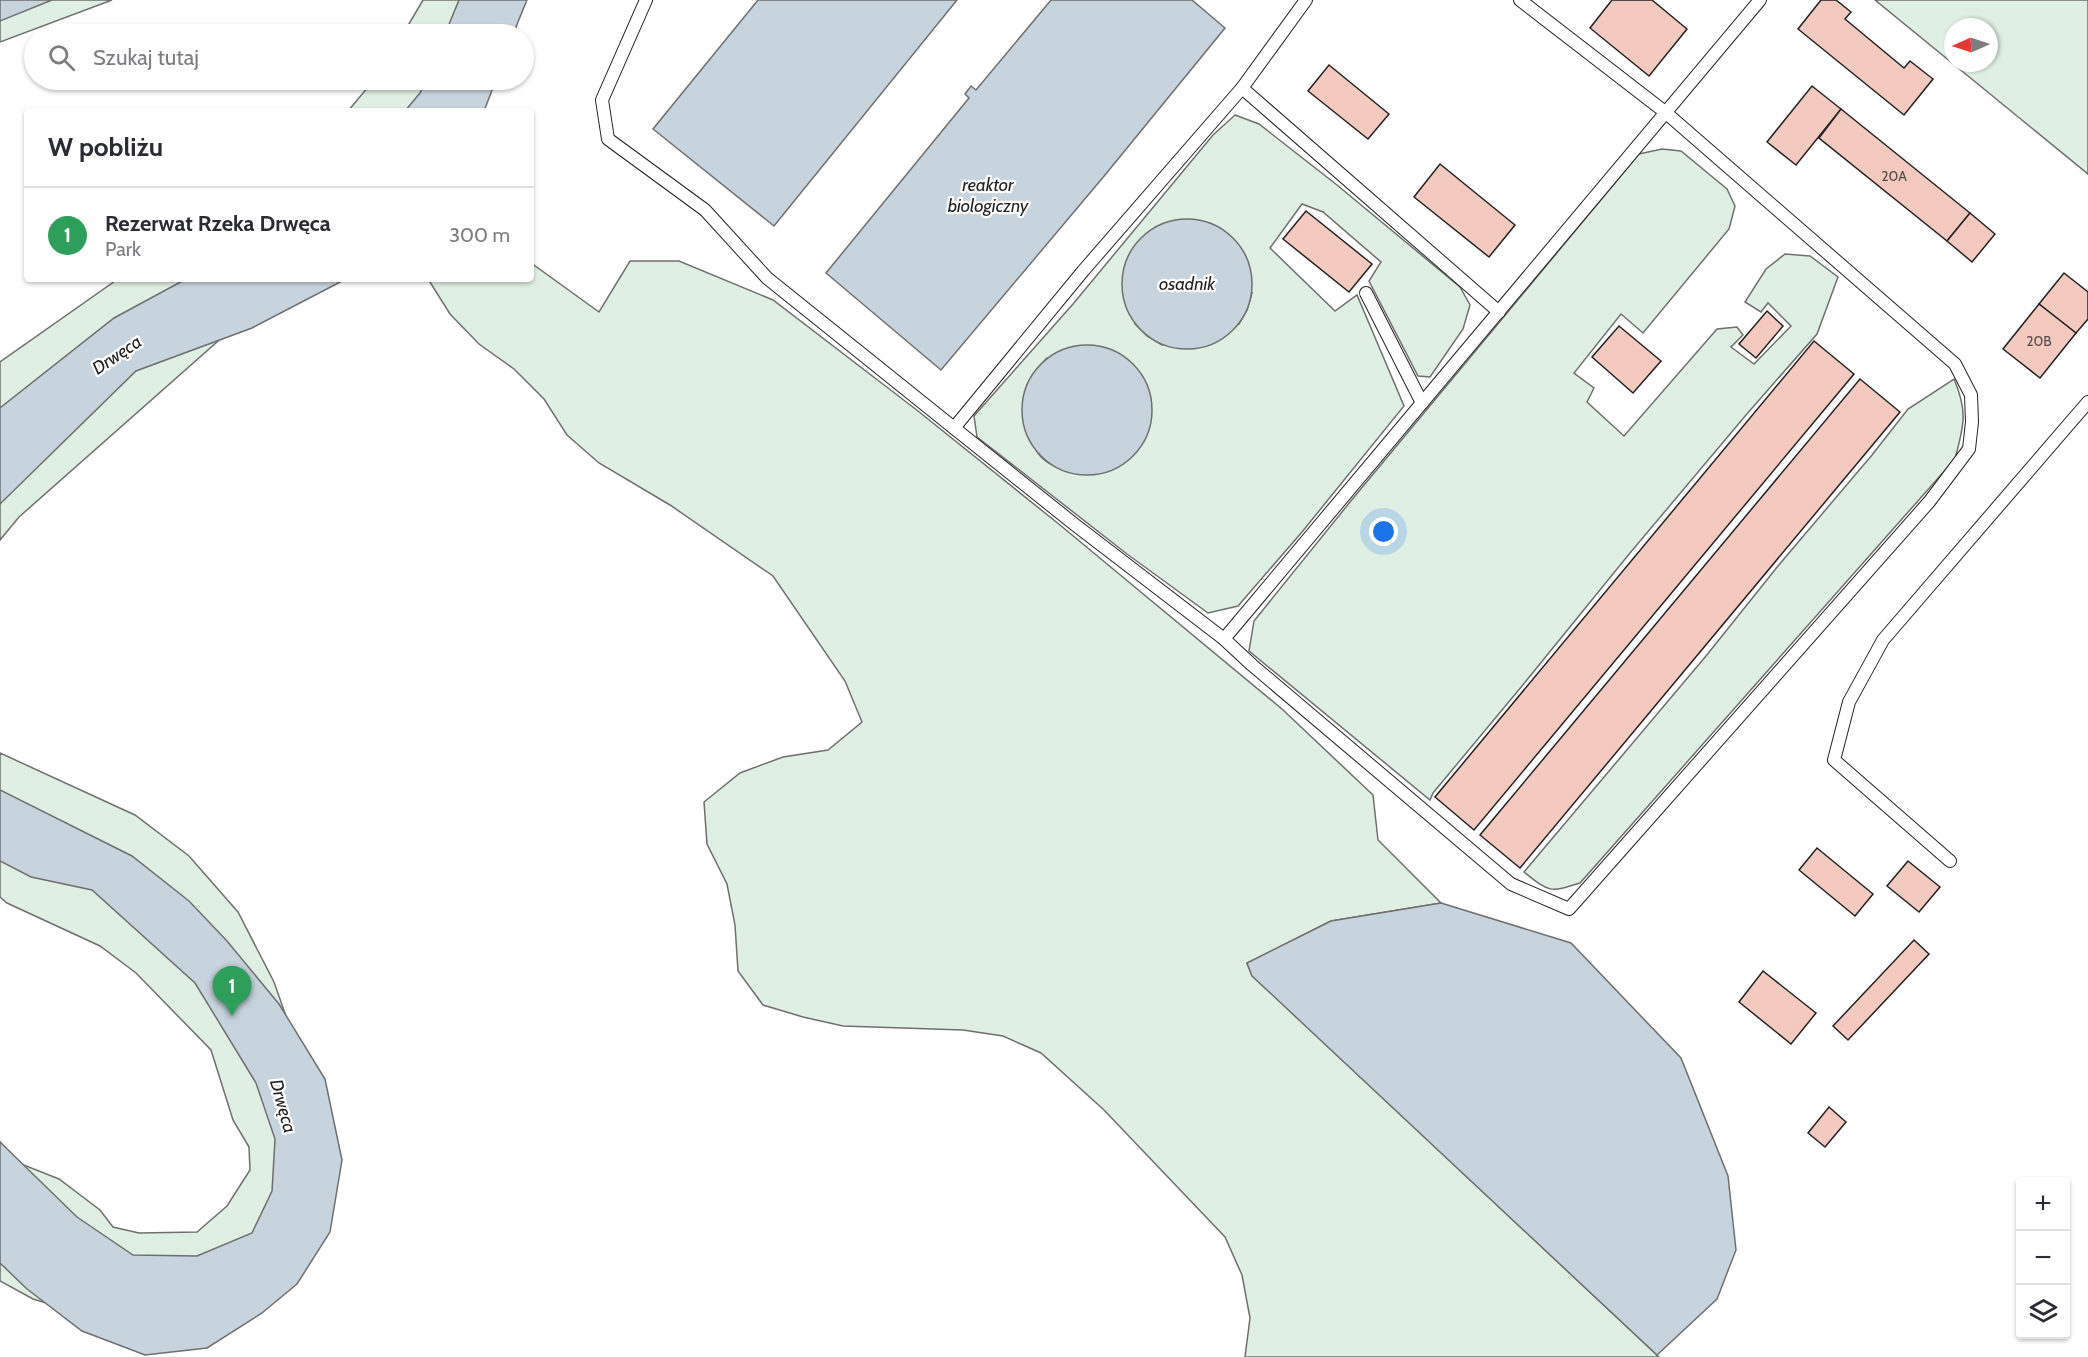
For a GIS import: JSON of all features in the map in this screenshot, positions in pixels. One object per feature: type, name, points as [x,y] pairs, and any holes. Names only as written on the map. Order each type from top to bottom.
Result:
[{"type":"lane","points":[[646,0],[602,100],[608,139],[705,210],[767,278],[1074,524],[1224,639],[1511,884],[1569,909],[1929,502],[1969,449],[1972,422],[1971,395],[1955,364],[1852,277],[1665,112],[1520,0]]},
{"type":"lane","points":[[954,428],[1083,271],[1242,88],[1306,0]]},
{"type":"lane","points":[[1224,639],[1755,2]]},
{"type":"lane","points":[[1242,88],[1498,312]]},
{"type":"lane","points":[[1366,293],[1422,403]]},
{"type":"lane","points":[[1950,861],[1834,760],[1849,702],[1883,640],[2088,402]]},
{"type":"green space","points":[[0,0],[112,0],[48,24],[24,24],[24,33],[0,42]]},
{"type":"green space","points":[[423,0],[524,0],[517,24],[409,24]]},
{"type":"green space","points":[[1875,0],[2088,0],[2088,174],[1963,72],[1998,72],[1998,18],[1944,18],[1944,56]]},
{"type":"green space","points":[[366,90],[489,90],[481,108],[351,108]]},
{"type":"green space","points":[[1235,115],[1259,124],[1460,287],[1470,305],[1463,329],[1430,377],[1418,376],[1369,281],[1381,262],[1323,212],[1302,204],[1270,248],[1335,311],[1357,295],[1404,406],[1302,532],[1238,606],[1208,613],[1127,554],[977,437],[974,416],[1073,304],[1213,135]],"holes":[[[1252,293],[1247,310],[1239,324],[1162,345],[1147,336],[1135,324]],[[1047,358],[1146,385],[1151,401],[1151,418],[1095,474],[1079,473],[1052,465],[1039,454],[1035,447],[1028,390],[1034,372]]]},
{"type":"green space","points":[[1662,149],[1681,151],[1727,189],[1735,206],[1729,229],[1643,333],[1621,314],[1574,373],[1594,388],[1587,402],[1624,436],[1717,329],[1737,327],[1743,335],[1731,347],[1754,364],[1791,326],[1768,303],[1761,312],[1745,302],[1766,269],[1785,254],[1810,256],[1838,277],[1817,334],[1630,553],[1433,793],[1430,800],[1249,651],[1254,621],[1639,154]]},
{"type":"green space","points":[[630,261],[679,261],[773,300],[918,411],[1060,525],[1282,709],[1373,795],[1378,840],[1441,903],[1331,921],[1247,963],[1252,975],[1659,1357],[1245,1357],[1250,1318],[1242,1275],[1225,1237],[1104,1110],[1041,1053],[1003,1036],[963,1030],[843,1026],[763,1005],[738,971],[735,925],[727,884],[707,844],[704,802],[740,773],[783,757],[828,750],[862,722],[845,681],[773,576],[670,505],[599,463],[567,435],[544,399],[514,369],[479,344],[450,314],[430,282],[534,282],[534,265],[599,312]]},
{"type":"green space","points":[[114,282],[288,282],[278,288],[19,517],[0,540],[0,362]]},
{"type":"green space","points":[[1954,379],[1963,410],[1961,437],[1955,459],[1580,883],[1550,889],[1539,884],[1524,872],[1706,656],[1908,409]]},
{"type":"green space","points":[[0,753],[135,815],[189,856],[238,912],[274,982],[330,1142],[313,1241],[156,1336],[33,1299],[0,1281],[0,1142],[16,1162],[59,1179],[100,1210],[113,1227],[139,1233],[197,1232],[227,1206],[250,1170],[249,1147],[233,1120],[211,1050],[136,973],[100,946],[7,903],[0,897]]},
{"type":"water","points":[[0,0],[52,0],[0,21]]},
{"type":"water","points":[[459,0],[527,0],[517,24],[449,24]]},
{"type":"water","points":[[758,0],[957,0],[774,226],[653,129]]},
{"type":"water","name":"reaktor biologiczny","points":[[1051,0],[1192,0],[1225,28],[941,370],[826,273],[969,98],[965,94],[971,86],[976,90]]},
{"type":"water","points":[[421,90],[492,90],[485,108],[408,108]]},
{"type":"water","name":"osadnik","points":[[1187,219],[1212,224],[1233,238],[1247,259],[1252,284],[1247,309],[1233,330],[1212,344],[1187,349],[1162,344],[1141,330],[1127,309],[1122,284],[1127,259],[1141,238],[1162,224]]},
{"type":"water","name":"Drwęca","points":[[180,282],[340,282],[252,328],[136,371],[0,504],[0,408],[114,318]]},
{"type":"water","points":[[1087,345],[1112,350],[1133,364],[1147,385],[1152,410],[1147,435],[1133,456],[1112,470],[1087,475],[1062,470],[1041,456],[1027,435],[1022,410],[1027,385],[1041,364],[1062,350]]},
{"type":"water","name":"Drwęca","points":[[0,790],[132,856],[189,901],[227,941],[279,1004],[325,1079],[342,1160],[330,1232],[297,1284],[262,1313],[207,1348],[145,1355],[82,1331],[27,1289],[0,1263],[0,1142],[77,1217],[133,1255],[197,1256],[252,1233],[272,1191],[275,1139],[256,1083],[195,983],[92,890],[31,877],[0,861]]},
{"type":"water","points":[[1441,903],[1571,943],[1681,1058],[1728,1176],[1736,1250],[1717,1299],[1657,1355],[1252,976],[1247,963],[1331,921]]},
{"type":"building","points":[[1612,0],[1652,0],[1687,29],[1649,76],[1590,28]]},
{"type":"building","points":[[1821,0],[1836,0],[1851,12],[1845,19],[1904,68],[1910,61],[1933,79],[1904,115],[1798,29]]},
{"type":"building","points":[[1329,65],[1389,114],[1368,139],[1308,91]]},
{"type":"building","points":[[1812,86],[1841,109],[1796,165],[1767,142]]},
{"type":"building","points":[[1841,109],[1970,213],[1947,241],[1819,138]]},
{"type":"building","points":[[1440,164],[1515,225],[1489,257],[1414,197]]},
{"type":"building","points":[[1306,211],[1372,264],[1349,292],[1283,239]]},
{"type":"building","points":[[1970,213],[1995,234],[1972,262],[1947,241]]},
{"type":"building","points":[[2064,273],[2088,292],[2088,319],[2076,333],[2039,304]]},
{"type":"building","points":[[2039,304],[2076,333],[2040,378],[2003,349]]},
{"type":"building","points":[[1767,311],[1783,326],[1756,358],[1739,344]]},
{"type":"building","points":[[1619,326],[1661,361],[1633,393],[1592,357]]},
{"type":"building","points":[[1814,341],[1854,374],[1474,830],[1435,797]]},
{"type":"building","points":[[1860,379],[1900,412],[1520,868],[1480,835]]},
{"type":"building","points":[[1817,848],[1873,894],[1855,916],[1799,870]]},
{"type":"building","points":[[1908,861],[1940,887],[1919,912],[1887,886]]},
{"type":"building","points":[[1914,940],[1929,954],[1848,1040],[1833,1026]]},
{"type":"building","points":[[1763,971],[1816,1013],[1791,1044],[1739,1002]]},
{"type":"building","points":[[1829,1107],[1846,1122],[1825,1147],[1808,1133]]},
{"type":"place","name":"Rezerwat Rzeka Drwęca","points":[[232,1016]]}]
